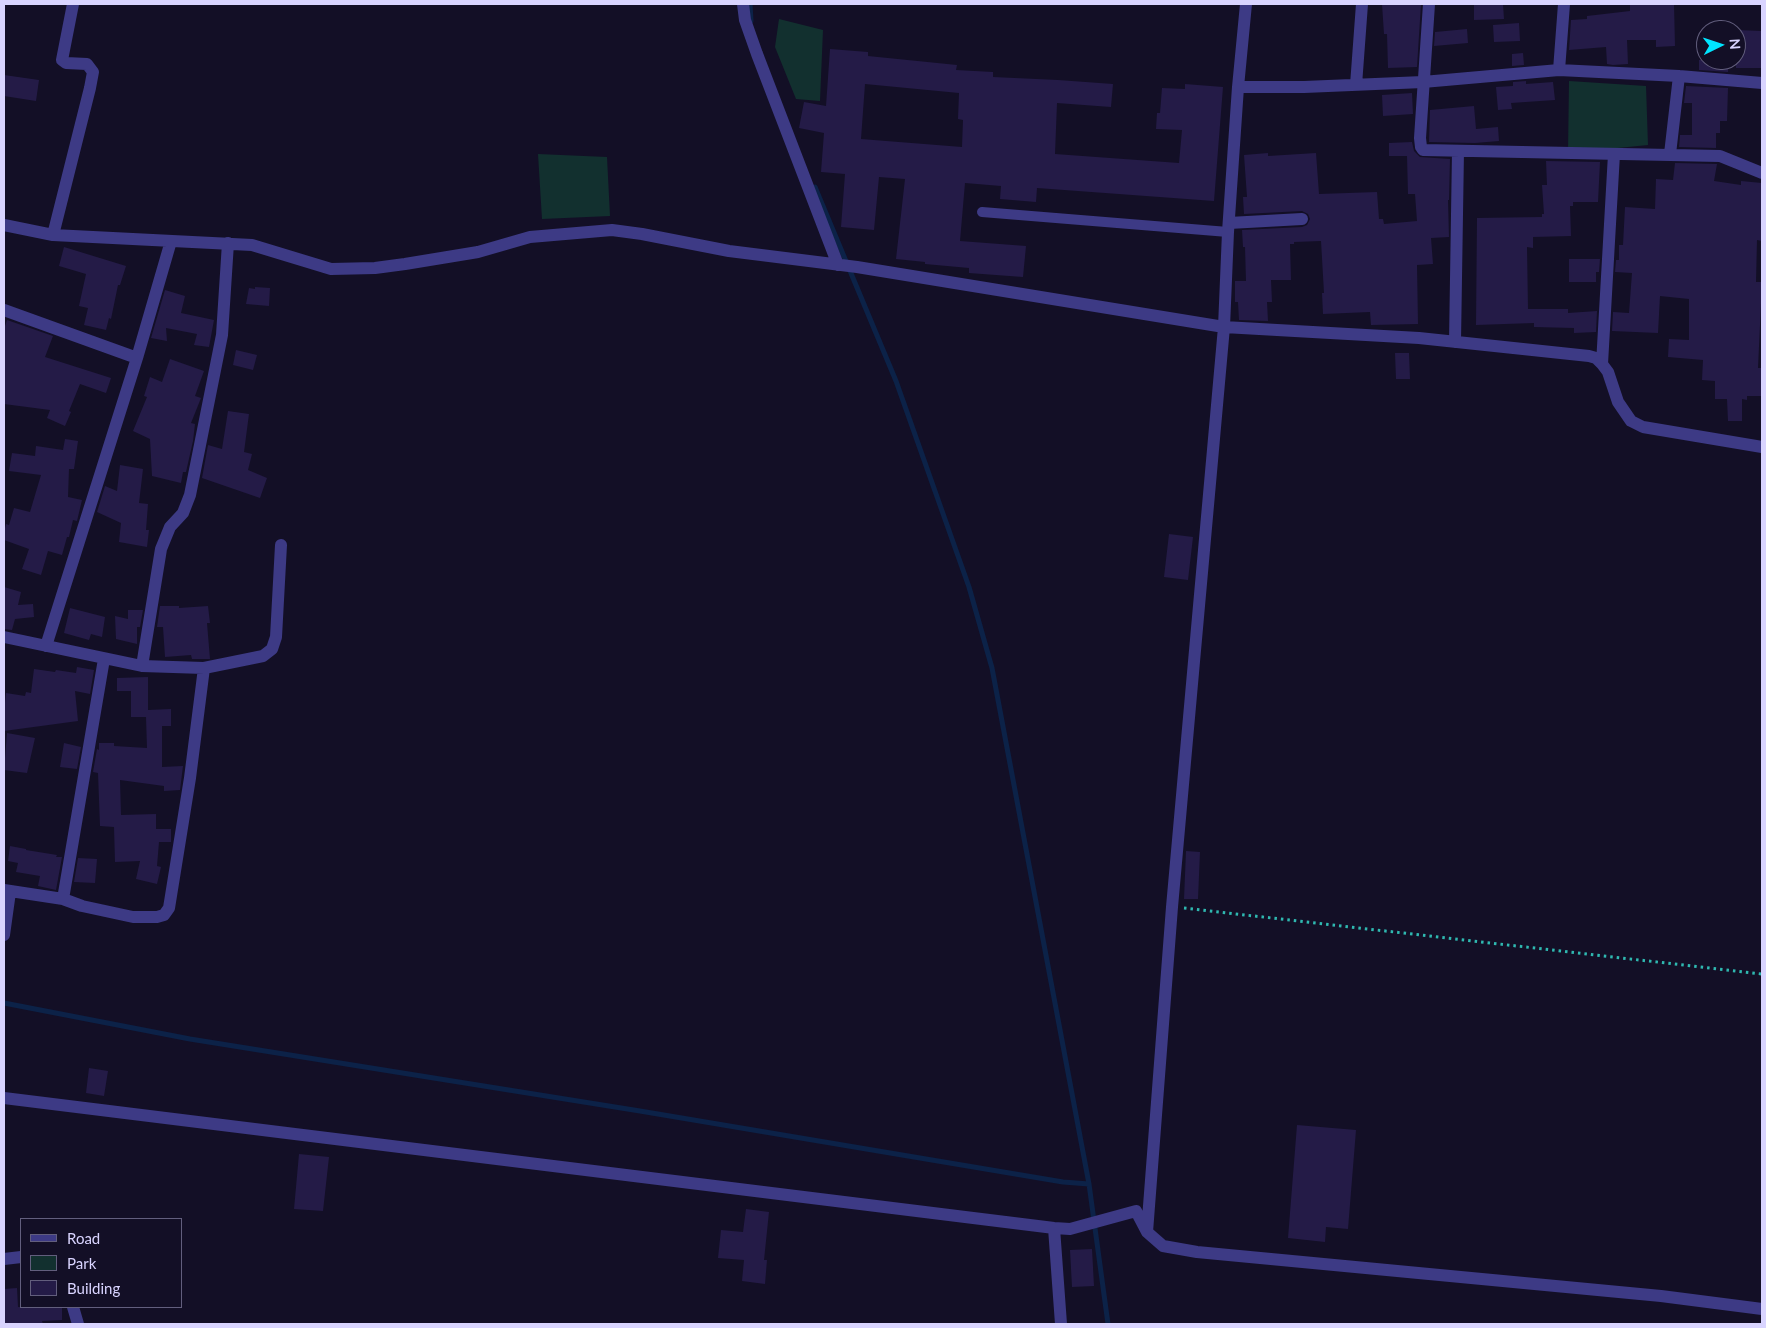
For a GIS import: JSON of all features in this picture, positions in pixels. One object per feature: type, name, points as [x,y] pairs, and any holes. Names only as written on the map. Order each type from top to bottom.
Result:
[{"type":"street","points":[[53,235],[93,72],[87,64],[66,63],[62,60],[73,4]]},
{"type":"street","points":[[741,4],[757,54],[841,265]]},
{"type":"street","points":[[1147,1232],[1172,907],[1224,327],[1238,87],[1246,4]]},
{"type":"street","points":[[1356,85],[1362,4]]},
{"type":"street","points":[[1429,4],[1420,138],[1423,150],[1720,156],[1762,174]]},
{"type":"street","points":[[1559,70],[1564,4]]},
{"type":"street","points":[[1238,87],[1423,82],[1559,70],[1762,82]]},
{"type":"street","points":[[1670,154],[1679,76]]},
{"type":"street","points":[[1455,342],[1458,151]]},
{"type":"street","points":[[1602,364],[1614,154]]},
{"type":"street","points":[[1229,228],[1302,220]]},
{"type":"street","points":[[4,225],[53,235],[258,246],[331,269],[375,268],[478,252],[530,237],[612,230],[729,251],[857,267],[1224,327],[1455,342],[1590,356],[1596,358],[1608,372],[1618,402],[1631,421],[1643,427],[1762,447]]},
{"type":"street","points":[[46,646],[138,358],[170,241]]},
{"type":"street","points":[[142,666],[161,549],[170,527],[183,512],[190,494],[222,335],[228,243]]},
{"type":"street","points":[[4,310],[138,358]]},
{"type":"street","points":[[4,637],[142,666],[204,668],[263,656],[272,649],[276,637],[281,545]]},
{"type":"street","points":[[63,899],[104,659]]},
{"type":"street","points":[[4,935],[7,891],[63,899],[82,906],[133,916],[157,917],[164,915],[169,908],[190,778],[204,668]]},
{"type":"street","points":[[4,1098],[1054,1228],[1070,1229],[1136,1211],[1147,1232],[1163,1246],[1197,1252],[1661,1296],[1762,1309]]},
{"type":"street","points":[[1054,1228],[1061,1324]]},
{"type":"street","points":[[4,1259],[20,1257]]},
{"type":"street","points":[[72,1308],[78,1324]]},
{"type":"lane","points":[[982,212],[1229,228]]},
{"type":"path","points":[[1172,907],[1762,974]]},
{"type":"green space","points":[[779,19],[823,30],[820,101],[796,99],[775,47]]},
{"type":"green space","points":[[1569,81],[1646,86],[1648,145],[1568,153]]},
{"type":"green space","points":[[538,154],[607,157],[610,216],[542,219]]},
{"type":"building","points":[[1382,4],[1421,4],[1417,67],[1388,68],[1387,34],[1384,34]]},
{"type":"building","points":[[1474,4],[1503,4],[1504,19],[1474,20]]},
{"type":"building","points":[[1630,4],[1674,4],[1675,46],[1656,47],[1656,40],[1627,40],[1628,64],[1613,65],[1607,64],[1606,47],[1569,50],[1571,20],[1587,19],[1587,16],[1630,11]]},
{"type":"building","points":[[1519,23],[1520,41],[1494,42],[1493,25]]},
{"type":"building","points":[[1467,29],[1468,43],[1434,46],[1435,32]]},
{"type":"building","points":[[1746,30],[1762,31],[1762,68],[1746,68]]},
{"type":"building","points":[[830,49],[868,52],[868,56],[957,65],[956,70],[993,72],[993,77],[1113,84],[1111,107],[1057,103],[1055,154],[1179,163],[1182,130],[1156,129],[1157,113],[1160,113],[1162,88],[1185,89],[1185,84],[1223,87],[1214,201],[1037,188],[1036,202],[1000,199],[1001,186],[965,183],[960,241],[1026,246],[1023,277],[969,273],[969,268],[896,259],[905,179],[879,177],[874,230],[841,227],[845,174],[821,172],[824,133],[799,128],[804,102],[826,106]],"holes":[[[865,84],[959,93],[958,119],[963,120],[962,147],[861,139]]]},
{"type":"building","points":[[1523,53],[1524,65],[1512,66],[1512,54]]},
{"type":"building","points":[[1699,70],[1728,70],[1728,72]]},
{"type":"building","points":[[4,75],[39,80],[36,101],[4,96]]},
{"type":"building","points":[[1526,81],[1526,84],[1553,82],[1555,100],[1511,103],[1512,109],[1498,110],[1496,87],[1513,86],[1513,82]]},
{"type":"building","points":[[1686,86],[1728,88],[1727,121],[1720,121],[1720,133],[1716,133],[1716,148],[1679,147],[1680,135],[1692,135],[1692,103],[1684,103]]},
{"type":"building","points":[[1412,93],[1413,114],[1383,116],[1382,95]]},
{"type":"building","points":[[1474,106],[1476,129],[1498,127],[1499,141],[1475,143],[1429,142],[1430,110]]},
{"type":"building","points":[[1412,142],[1414,151],[1420,157],[1450,159],[1449,237],[1431,238],[1433,264],[1417,265],[1418,324],[1371,325],[1370,312],[1323,314],[1322,293],[1324,293],[1321,241],[1294,242],[1294,244],[1290,244],[1291,280],[1271,280],[1272,302],[1267,302],[1268,321],[1239,320],[1238,302],[1235,302],[1235,281],[1246,281],[1245,247],[1243,247],[1242,230],[1302,227],[1307,225],[1310,219],[1308,214],[1302,211],[1244,214],[1243,197],[1247,197],[1244,155],[1268,153],[1268,156],[1316,153],[1319,194],[1377,192],[1379,219],[1383,219],[1384,224],[1417,221],[1415,194],[1408,194],[1407,156],[1389,156],[1389,143]]},
{"type":"building","points":[[1546,161],[1600,162],[1598,202],[1573,202],[1573,206],[1570,206],[1571,236],[1533,237],[1533,248],[1527,247],[1528,309],[1568,309],[1568,313],[1597,311],[1596,332],[1574,333],[1574,328],[1534,327],[1534,323],[1476,325],[1477,218],[1542,217],[1542,214],[1544,214],[1542,185],[1547,185]]},
{"type":"building","points":[[1675,163],[1717,164],[1714,181],[1741,185],[1741,181],[1762,183],[1762,241],[1757,240],[1756,282],[1762,282],[1758,368],[1762,368],[1762,396],[1747,396],[1747,400],[1742,399],[1742,421],[1728,421],[1727,399],[1715,399],[1715,381],[1702,380],[1703,360],[1668,357],[1669,339],[1689,340],[1689,299],[1660,296],[1658,333],[1612,331],[1613,312],[1629,313],[1632,273],[1615,272],[1616,260],[1619,260],[1619,245],[1623,245],[1625,207],[1655,209],[1656,179],[1673,180]]},
{"type":"building","points":[[64,247],[126,266],[120,285],[118,285],[111,319],[109,318],[106,330],[84,325],[88,308],[79,306],[86,274],[59,266]]},
{"type":"building","points":[[1569,259],[1600,259],[1599,272],[1596,272],[1596,282],[1569,282]]},
{"type":"building","points":[[255,287],[270,288],[269,306],[246,304],[249,288],[255,289]]},
{"type":"building","points":[[165,290],[185,296],[181,313],[214,320],[209,347],[194,345],[197,334],[166,328],[167,341],[151,338]]},
{"type":"building","points":[[7,320],[53,336],[45,357],[111,378],[106,393],[80,384],[65,426],[47,418],[50,410],[4,404],[4,329]]},
{"type":"building","points":[[236,350],[257,355],[253,370],[233,365]]},
{"type":"building","points":[[1395,353],[1409,353],[1410,379],[1396,379]]},
{"type":"building","points":[[170,359],[204,371],[195,396],[201,398],[191,423],[195,424],[193,441],[186,472],[183,472],[181,483],[152,476],[150,439],[133,431],[147,397],[144,396],[150,377],[162,382]]},
{"type":"building","points":[[228,411],[249,414],[244,452],[252,454],[248,470],[267,478],[260,498],[202,478],[208,445],[222,449]]},
{"type":"building","points":[[65,439],[78,441],[74,469],[69,469],[68,497],[82,500],[77,521],[73,520],[62,555],[48,551],[41,575],[22,569],[29,549],[4,540],[6,524],[9,525],[14,508],[30,512],[41,475],[9,471],[12,453],[35,456],[36,446],[63,450]]},
{"type":"building","points":[[120,465],[143,469],[139,503],[148,504],[146,530],[149,530],[147,547],[119,542],[121,523],[97,512],[105,486],[117,491]]},
{"type":"building","points":[[1169,534],[1193,537],[1188,580],[1164,577]]},
{"type":"building","points":[[4,587],[21,592],[18,605],[33,604],[34,617],[15,619],[12,630],[4,629]]},
{"type":"building","points":[[160,606],[179,606],[179,608],[208,606],[210,623],[207,623],[210,659],[192,659],[191,655],[165,657],[163,627],[157,627]]},
{"type":"building","points":[[70,608],[105,617],[102,637],[91,634],[89,640],[64,633]]},
{"type":"building","points":[[128,610],[143,610],[140,627],[137,627],[137,644],[116,639],[115,616],[128,619]]},
{"type":"building","points":[[77,667],[94,670],[90,694],[75,691],[78,721],[4,731],[6,693],[25,696],[26,692],[31,693],[34,669],[76,673]]},
{"type":"building","points":[[148,677],[148,710],[171,709],[171,726],[162,726],[162,767],[183,766],[180,790],[164,791],[164,786],[120,780],[121,815],[156,814],[156,829],[171,829],[171,842],[159,842],[157,866],[161,867],[157,884],[136,879],[140,861],[115,862],[114,827],[100,826],[98,773],[93,772],[99,743],[114,743],[114,746],[147,748],[146,717],[131,717],[131,691],[117,691],[117,678]]},
{"type":"building","points":[[7,733],[35,738],[27,773],[4,770]]},
{"type":"building","points":[[64,743],[81,747],[77,769],[60,767]]},
{"type":"building","points":[[10,846],[62,857],[56,890],[38,886],[40,876],[16,872],[18,863],[8,861]]},
{"type":"building","points":[[1186,851],[1200,852],[1198,899],[1184,899]]},
{"type":"building","points":[[78,858],[97,859],[95,883],[74,882]]},
{"type":"building","points":[[89,1068],[108,1071],[104,1096],[86,1093]]},
{"type":"building","points":[[1297,1125],[1356,1130],[1348,1229],[1326,1227],[1325,1242],[1288,1238]]},
{"type":"building","points":[[299,1154],[329,1157],[323,1211],[294,1209]]},
{"type":"building","points":[[746,1209],[769,1212],[764,1260],[767,1260],[765,1284],[742,1281],[744,1260],[718,1258],[721,1230],[743,1232]]},
{"type":"building","points":[[1092,1249],[1094,1286],[1072,1287],[1070,1250]]},
{"type":"building","points":[[17,1288],[18,1307],[20,1308],[62,1308],[62,1320],[42,1321],[43,1324],[4,1324],[4,1289]]},
{"type":"waterway","points":[[750,4],[751,21]]},
{"type":"waterway","points":[[815,187],[896,381],[969,587],[992,668],[1089,1184],[1108,1324]]},
{"type":"waterway","points":[[4,1003],[190,1039],[640,1111],[1063,1182],[1089,1184]]}]
